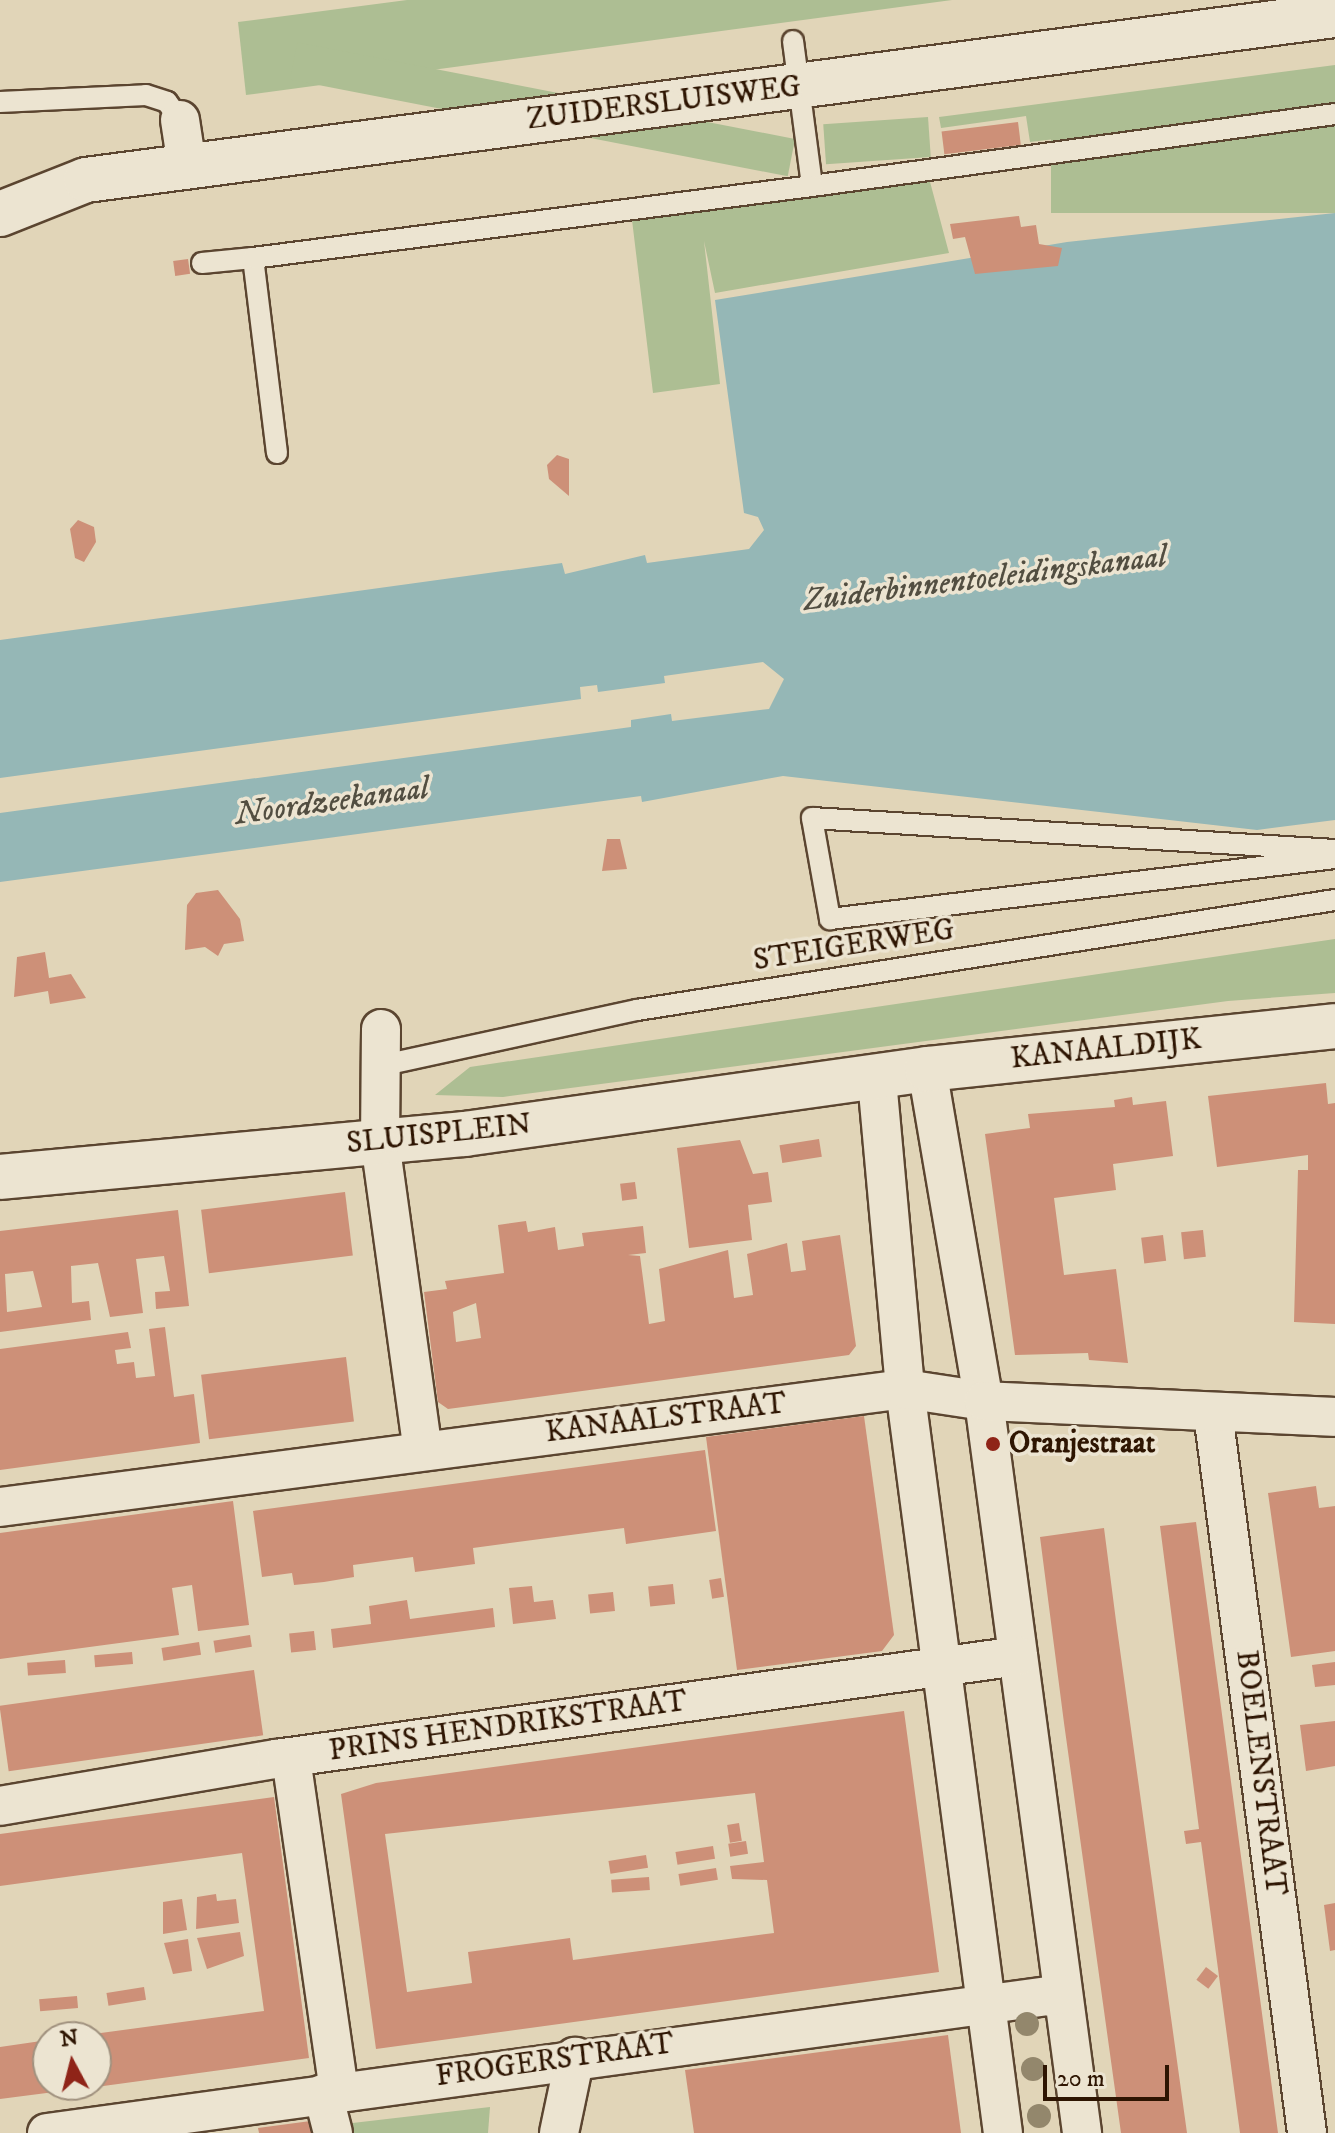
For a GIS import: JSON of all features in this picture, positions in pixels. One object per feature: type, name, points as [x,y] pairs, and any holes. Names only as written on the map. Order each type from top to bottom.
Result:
[{"type":"street","name":"ZUIDERSLUISWEG","points":[[0,214],[86,180],[1335,15]]},
{"type":"street","points":[[180,120],[187,166]]},
{"type":"street","name":"KANAALDIJK","points":[[877,1080],[927,1069],[1335,1026]]},
{"type":"street","points":[[383,1047],[380,1142],[423,1450]]},
{"type":"street","points":[[927,1069],[984,1401],[1082,2133]]},
{"type":"street","points":[[877,1080],[905,1389],[1003,2133]]},
{"type":"street","name":"SLUISPLEIN","points":[[0,1177],[380,1142],[877,1080]]},
{"type":"street","name":"KANAALSTRAAT","points":[[0,1507],[905,1389],[984,1401],[1335,1417]]},
{"type":"street","name":"BOELENSTRAAT","points":[[1213,1413],[1307,2133]]},
{"type":"street","name":"PRINS HENDRIKSTRAAT","points":[[0,1806],[291,1758],[1018,1656]]},
{"type":"street","points":[[291,1758],[331,2093],[333,2133]]},
{"type":"street","name":"FROGERSTRAAT","points":[[47,2133],[575,2057],[1063,1994]]},
{"type":"street","points":[[559,2133],[575,2057]]},
{"type":"lane","points":[[793,41],[812,186]]},
{"type":"lane","points":[[0,102],[146,95],[167,102],[180,120]]},
{"type":"lane","points":[[202,263],[812,186],[1335,114]]},
{"type":"lane","points":[[253,258],[277,453]]},
{"type":"lane","points":[[1335,850],[812,818],[830,919],[1335,858]]},
{"type":"lane","name":"STEIGERWEG","points":[[383,1047],[1335,900]]},
{"type":"green space","points":[[407,0],[952,0],[246,95],[238,22]]},
{"type":"green space","points":[[297,42],[795,139],[788,176],[290,80]]},
{"type":"green space","points":[[1335,65],[1335,102],[1131,130],[1030,142],[1026,116],[941,128],[939,117]]},
{"type":"green space","points":[[928,117],[931,157],[826,164],[823,124]]},
{"type":"green space","points":[[1051,123],[1335,123],[1335,213],[1051,213]]},
{"type":"green space","points":[[929,178],[949,253],[715,293],[704,241],[720,384],[653,393],[632,220]]},
{"type":"green space","points":[[1335,939],[1335,993],[1228,1001],[503,1097],[435,1095],[470,1067]]},
{"type":"green space","points":[[490,2107],[488,2133],[344,2133],[344,2124]]},
{"type":"water","points":[[1335,213],[1335,820],[1257,830],[783,776],[642,802],[641,796],[0,882],[0,813],[631,727],[631,720],[671,714],[672,721],[769,709],[784,679],[763,662],[664,676],[665,683],[598,692],[597,685],[580,687],[581,699],[0,778],[0,640],[562,563],[565,574],[645,555],[647,563],[749,549],[764,530],[758,517],[744,513],[715,300],[1067,242]]},
{"type":"building","points":[[1018,122],[1021,145],[944,154],[942,131]]},
{"type":"building","points":[[1019,216],[1021,227],[1036,225],[1039,244],[1062,248],[1058,266],[975,274],[965,237],[953,239],[950,224]]},
{"type":"building","points":[[188,259],[190,274],[175,276],[173,261]]},
{"type":"building","points":[[557,455],[569,459],[569,496],[549,479],[547,465]]},
{"type":"building","points":[[78,520],[94,527],[96,542],[84,562],[75,558],[70,529]]},
{"type":"building","points":[[607,839],[620,839],[627,869],[602,871]]},
{"type":"building","points":[[218,890],[240,919],[244,941],[224,944],[218,956],[205,947],[185,950],[187,905],[196,893]]},
{"type":"building","points":[[45,952],[49,978],[71,974],[86,998],[50,1004],[48,991],[14,997],[17,957]]},
{"type":"building","points":[[1326,1083],[1328,1104],[1335,1103],[1335,1324],[1294,1322],[1298,1170],[1308,1170],[1308,1155],[1217,1167],[1208,1096]]},
{"type":"building","points":[[1132,1097],[1133,1105],[1166,1101],[1173,1156],[1113,1164],[1116,1190],[1054,1198],[1064,1275],[1116,1269],[1128,1363],[1089,1360],[1088,1353],[1015,1355],[985,1134],[1030,1128],[1028,1114],[1115,1107],[1114,1100]]},
{"type":"building","points":[[819,1139],[822,1157],[782,1163],[779,1145]]},
{"type":"building","points":[[740,1140],[753,1174],[768,1172],[772,1202],[748,1205],[752,1240],[689,1248],[677,1148]]},
{"type":"building","points":[[635,1182],[637,1199],[622,1201],[620,1184]]},
{"type":"building","points":[[345,1192],[353,1256],[209,1273],[201,1210]]},
{"type":"building","points":[[178,1210],[189,1306],[156,1309],[155,1292],[170,1291],[164,1256],[136,1259],[143,1313],[110,1317],[98,1263],[71,1266],[72,1303],[89,1301],[91,1320],[0,1332],[0,1231]],"holes":[[[33,1271],[42,1307],[7,1312],[5,1274]]]},
{"type":"building","points":[[526,1221],[528,1232],[555,1227],[558,1250],[584,1246],[582,1233],[643,1226],[646,1253],[628,1255],[640,1256],[649,1324],[665,1321],[659,1269],[728,1250],[734,1298],[753,1295],[747,1254],[787,1243],[791,1272],[806,1270],[802,1241],[840,1235],[856,1346],[849,1355],[448,1409],[438,1402],[424,1292],[447,1289],[445,1281],[504,1273],[498,1225]],"holes":[[[476,1303],[481,1338],[456,1342],[453,1312]]]},
{"type":"building","points":[[1203,1230],[1206,1257],[1184,1259],[1181,1232]]},
{"type":"building","points":[[1163,1235],[1166,1261],[1144,1263],[1141,1238]]},
{"type":"building","points":[[165,1327],[174,1397],[194,1394],[200,1443],[0,1470],[0,1349],[128,1332],[131,1348],[115,1350],[117,1364],[134,1362],[136,1378],[155,1376],[149,1329]]},
{"type":"building","points":[[346,1357],[354,1422],[209,1439],[201,1375]]},
{"type":"building","points":[[864,1416],[894,1635],[882,1651],[737,1670],[706,1437]]},
{"type":"building","points":[[705,1450],[716,1531],[626,1544],[624,1528],[473,1548],[475,1564],[415,1572],[413,1557],[353,1565],[354,1577],[324,1582],[294,1585],[292,1573],[262,1577],[253,1511]]},
{"type":"building","points":[[1316,1486],[1319,1508],[1335,1506],[1335,1651],[1291,1657],[1268,1493]]},
{"type":"building","points":[[233,1501],[249,1625],[198,1631],[192,1585],[172,1588],[179,1635],[0,1659],[0,1533]]},
{"type":"building","points":[[1196,1522],[1278,2133],[1240,2133],[1201,1842],[1186,1844],[1184,1831],[1199,1829],[1160,1526]]},
{"type":"building","points":[[1104,1528],[1187,2133],[1121,2133],[1064,1723],[1040,1537]]},
{"type":"building","points":[[721,1578],[724,1597],[712,1599],[709,1580]]},
{"type":"building","points":[[673,1584],[675,1604],[650,1607],[648,1587]]},
{"type":"building","points":[[532,1586],[534,1602],[553,1600],[556,1619],[513,1624],[509,1588]]},
{"type":"building","points":[[613,1592],[615,1611],[590,1614],[588,1595]]},
{"type":"building","points":[[407,1600],[410,1619],[493,1608],[495,1627],[333,1648],[331,1629],[371,1624],[369,1606]]},
{"type":"building","points":[[314,1631],[316,1650],[291,1653],[289,1634]]},
{"type":"building","points":[[250,1635],[252,1647],[215,1653],[213,1641]]},
{"type":"building","points":[[199,1642],[201,1655],[164,1661],[161,1648]]},
{"type":"building","points":[[132,1652],[133,1664],[95,1667],[94,1655]]},
{"type":"building","points":[[65,1660],[66,1673],[28,1676],[27,1663]]},
{"type":"building","points":[[1335,1662],[1335,1685],[1315,1687],[1312,1665]]},
{"type":"building","points":[[254,1670],[263,1735],[9,1771],[0,1706]]},
{"type":"building","points":[[904,1711],[939,1972],[376,2049],[341,1794],[376,1783]],"holes":[[[755,1793],[764,1862],[730,1866],[732,1879],[767,1880],[774,1933],[573,1960],[570,1938],[468,1952],[472,1983],[407,1992],[385,1834]]]},
{"type":"building","points":[[1335,1721],[1335,1766],[1306,1771],[1300,1725]]},
{"type":"building","points":[[274,1797],[309,2058],[112,2085],[112,2031],[264,2011],[242,1853],[0,1886],[0,1834]]},
{"type":"building","points":[[739,1823],[742,1841],[730,1843],[727,1825]]},
{"type":"building","points":[[746,1841],[748,1854],[730,1857],[728,1844]]},
{"type":"building","points":[[713,1846],[715,1859],[678,1865],[675,1852]]},
{"type":"building","points":[[646,1855],[648,1868],[611,1874],[608,1861]]},
{"type":"building","points":[[716,1868],[718,1880],[680,1886],[678,1874]]},
{"type":"building","points":[[649,1877],[650,1890],[612,1893],[611,1880]]},
{"type":"building","points":[[216,1894],[217,1901],[236,1899],[239,1923],[196,1929],[197,1897]]},
{"type":"building","points":[[182,1899],[187,1930],[163,1934],[163,1902]]},
{"type":"building","points":[[1335,1903],[1335,1950],[1330,1951],[1324,1905]]},
{"type":"building","points":[[240,1932],[244,1956],[207,1969],[197,1938]]},
{"type":"building","points":[[188,1939],[192,1971],[173,1974],[164,1943]]},
{"type":"building","points":[[1206,1967],[1218,1976],[1208,1989],[1196,1980]]},
{"type":"building","points":[[144,1987],[146,2000],[109,2006],[106,1993]]},
{"type":"building","points":[[77,1996],[78,2008],[40,2011],[39,1999]]},
{"type":"building","points":[[948,2035],[961,2133],[694,2133],[685,2070]]},
{"type":"building","points":[[32,2042],[32,2095],[0,2099],[0,2047]]},
{"type":"building","points":[[318,2120],[320,2133],[259,2133],[258,2128]]},
{"type":"place","name":"Oranjestraat","points":[[993,1444]]},
{"type":"water label","name":"Zuiderbinnentoeleidingskanaal","points":[[985,579]]},
{"type":"water label","name":"Noordzeekanaal","points":[[332,802]]}]
